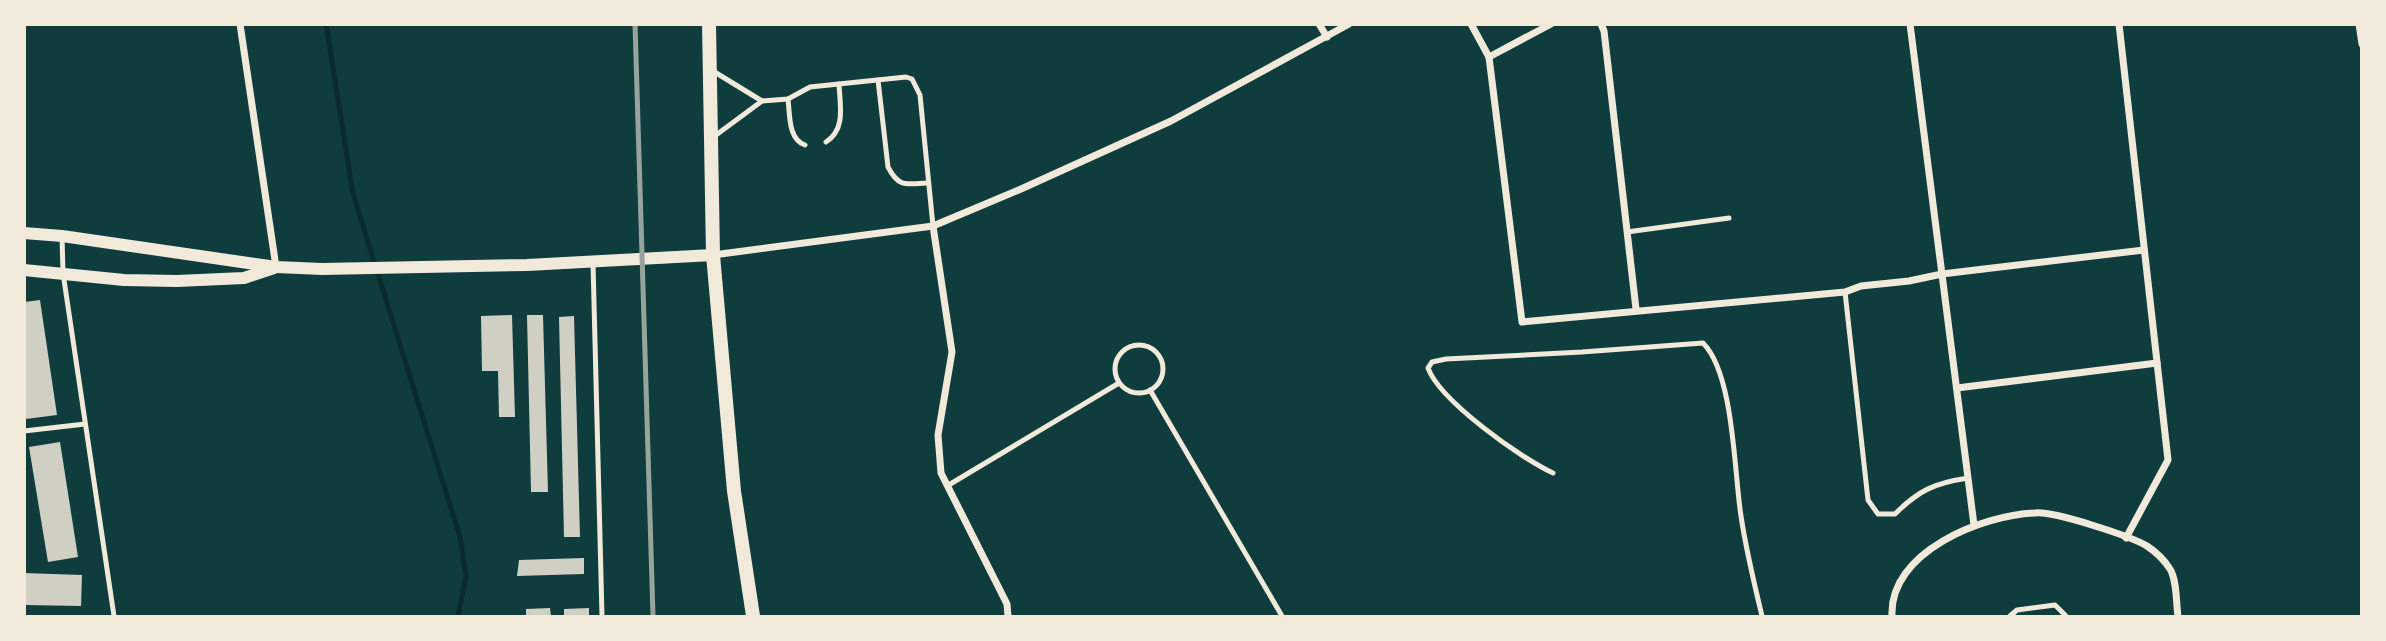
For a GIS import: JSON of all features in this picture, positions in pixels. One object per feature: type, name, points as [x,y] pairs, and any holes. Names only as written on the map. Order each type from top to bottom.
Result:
[{"type":"main road","points":[[709,24],[713,255],[734,491],[753,617]]},
{"type":"street","points":[[240,24],[276,267]]},
{"type":"street","points":[[1320,24],[1326,37]]},
{"type":"street","points":[[24,233],[62,236],[276,267],[322,269],[713,255],[933,226],[1171,121],[1349,24]]},
{"type":"street","points":[[1471,24],[1489,57],[1522,321],[1845,292],[1861,286],[1942,274],[2144,250]]},
{"type":"street","points":[[1489,57],[1551,24]]},
{"type":"street","points":[[1601,24],[1604,31],[1636,309]]},
{"type":"street","points":[[1910,24],[1974,525]]},
{"type":"street","points":[[2119,24],[2168,460],[2126,538]]},
{"type":"street","points":[[2359,24],[2361,44]]},
{"type":"street","points":[[933,226],[952,352],[938,435],[941,473],[1007,604],[1008,617]]},
{"type":"street","points":[[24,270],[177,281],[244,278],[276,267]]},
{"type":"street","points":[[1957,388],[2157,363]]},
{"type":"street","points":[[1892,617],[1900,582],[1923,554],[1974,525],[2037,512],[2070,518],[2147,546],[2172,572],[2178,617]]},
{"type":"lane","points":[[709,68],[762,101]]},
{"type":"lane","points":[[710,140],[762,101],[788,99],[810,87],[906,77],[912,79],[920,95],[933,226]]},
{"type":"lane","points":[[878,80],[888,167],[894,179],[902,184],[927,183]]},
{"type":"lane","points":[[826,142],[835,136],[840,125],[839,84]]},
{"type":"lane","points":[[788,99],[794,138],[805,145]]},
{"type":"lane","points":[[1627,232],[1729,218]]},
{"type":"lane","points":[[62,236],[62,273],[114,617]]},
{"type":"lane","points":[[593,261],[602,617]]},
{"type":"lane","points":[[1845,292],[1868,500],[1878,514],[1895,513],[1914,495],[1945,481],[1968,478]]},
{"type":"lane","points":[[1553,473],[1518,455],[1480,425],[1435,381],[1428,368],[1432,362],[1703,343],[1715,360],[1730,418],[1743,526],[1762,617]]},
{"type":"lane","points":[[1135,345],[1143,345],[1157,352],[1163,367],[1160,382],[1150,390],[1139,394],[1119,383],[1115,367],[1121,353],[1135,345]]},
{"type":"lane","points":[[947,486],[1119,383]]},
{"type":"lane","points":[[1150,390],[1282,617]]},
{"type":"lane","points":[[24,431],[85,424]]},
{"type":"lane","points":[[2010,617],[2017,610],[2055,606],[2066,617]]},
{"type":"building","points":[[40,300],[57,415],[26,419],[24,302]]},
{"type":"building","points":[[512,315],[515,417],[499,417],[498,371],[482,371],[481,316]]},
{"type":"building","points":[[527,315],[543,315],[548,492],[531,492]]},
{"type":"building","points":[[574,316],[580,537],[564,537],[559,317]]},
{"type":"building","points":[[60,442],[78,557],[48,562],[29,447]]},
{"type":"building","points":[[584,558],[584,574],[517,576],[519,560]]},
{"type":"building","points":[[24,573],[82,575],[81,606],[24,605]]},
{"type":"building","points":[[550,608],[551,616],[526,616],[526,609]]},
{"type":"building","points":[[589,608],[589,616],[564,616],[564,609]]},
{"type":"waterway","points":[[326,24],[353,194],[460,537],[466,576],[458,616]]},
{"type":"railway","points":[[635,24],[653,616]]}]
